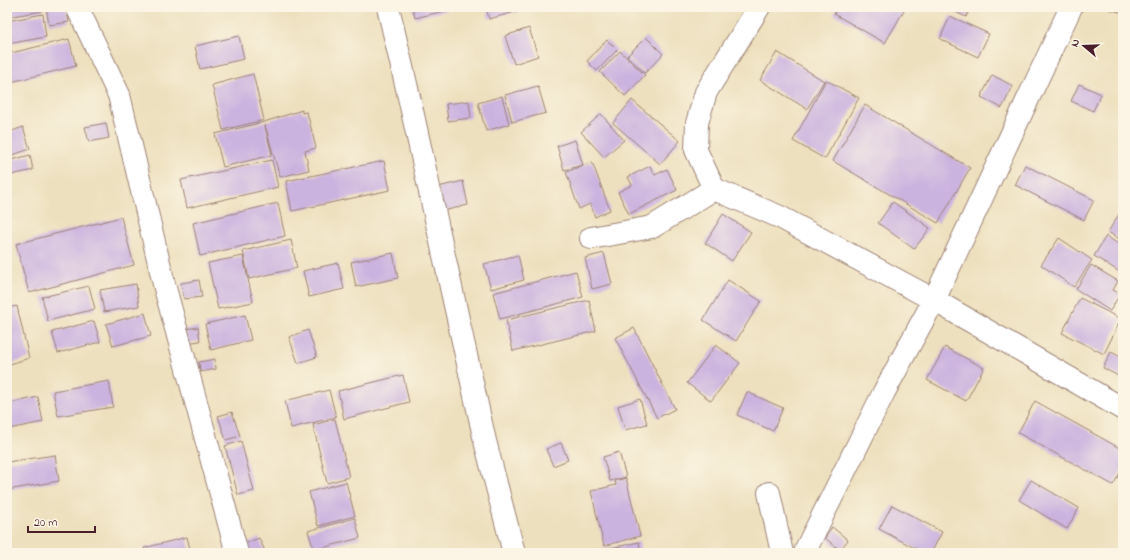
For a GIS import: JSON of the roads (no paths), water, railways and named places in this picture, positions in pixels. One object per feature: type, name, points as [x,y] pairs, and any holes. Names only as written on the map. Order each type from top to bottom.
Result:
[{"type":"street","points":[[77,7],[119,95],[165,288],[237,553]]},
{"type":"street","points":[[388,7],[485,441],[514,553]]},
{"type":"street","points":[[759,7],[706,92],[697,122],[696,150],[714,189],[780,217],[934,300],[1123,409]]},
{"type":"street","points":[[806,549],[884,392],[934,300],[1071,7]]},
{"type":"street","points":[[591,238],[652,227],[714,189]]},
{"type":"street","points":[[769,494],[782,553]]}]
